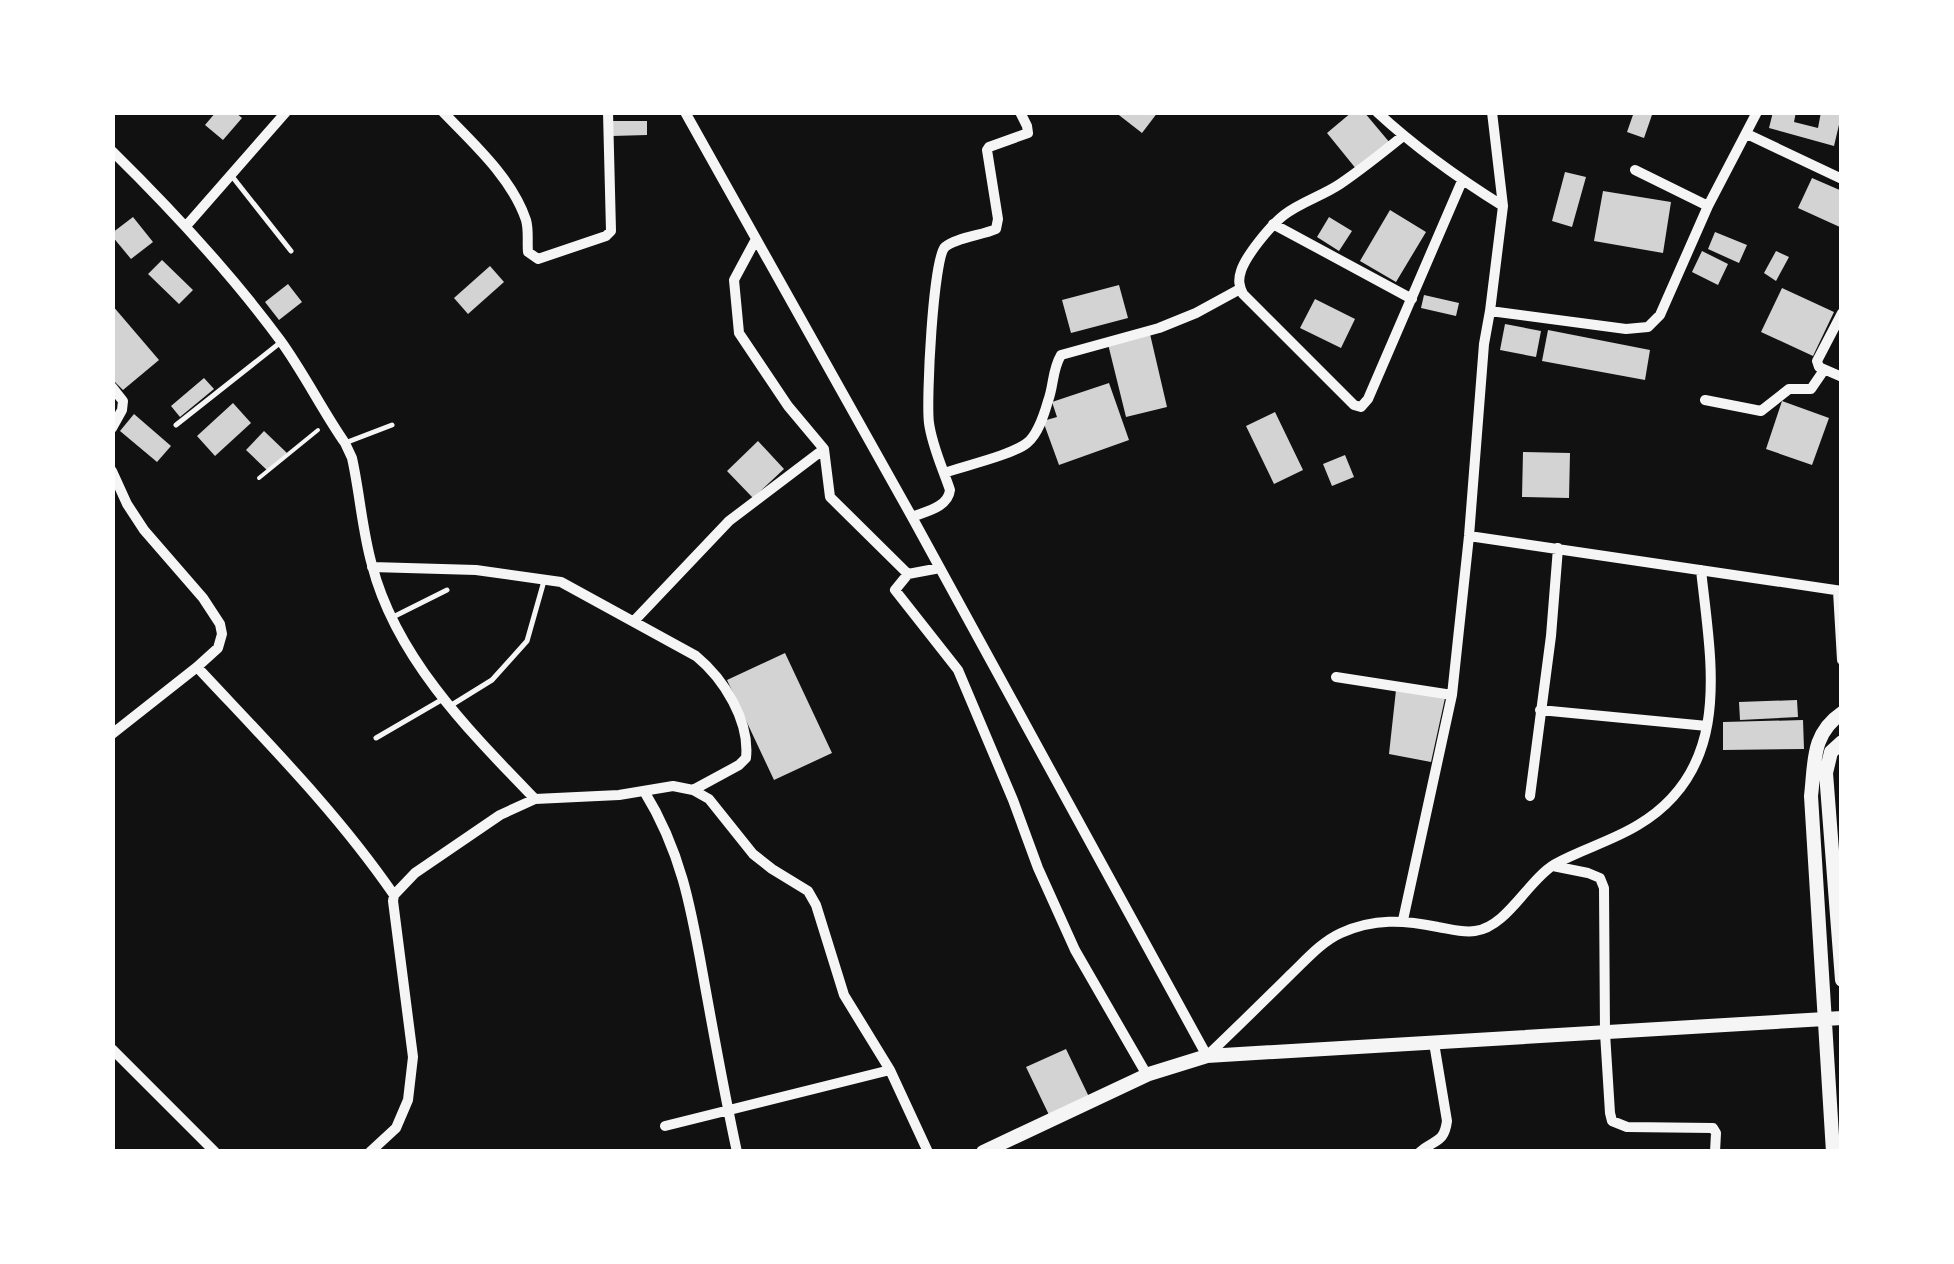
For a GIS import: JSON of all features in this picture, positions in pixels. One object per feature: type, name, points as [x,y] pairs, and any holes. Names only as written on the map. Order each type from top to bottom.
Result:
[{"type":"street","points":[[187,225],[286,112]]},
{"type":"street","points":[[442,112],[510,190],[527,223],[528,252],[538,259],[592,242],[611,231],[608,112]]},
{"type":"street","points":[[685,112],[1208,1056]]},
{"type":"street","points":[[912,517],[948,500],[950,490],[932,437],[928,406],[938,262],[950,244],[996,230],[998,220],[987,150],[1028,133],[1020,112]]},
{"type":"street","points":[[1377,112],[1462,181],[1503,206]]},
{"type":"street","points":[[1403,920],[1452,695],[1484,344],[1503,206],[1492,112]]},
{"type":"street","points":[[1490,311],[1626,329],[1648,328],[1660,315],[1708,206],[1757,112]]},
{"type":"street","points":[[1747,134],[1842,179]]},
{"type":"street","points":[[1403,136],[1357,173],[1322,196],[1296,206],[1274,224],[1240,274],[1240,289],[1350,402],[1360,407],[1368,399],[1462,181]]},
{"type":"street","points":[[112,151],[187,225],[281,342],[352,458],[372,568],[391,618],[468,730],[534,799]]},
{"type":"street","points":[[1635,170],[1708,206]]},
{"type":"street","points":[[1274,224],[1412,299]]},
{"type":"street","points":[[756,239],[734,280],[739,333],[788,406],[824,449],[830,497],[908,574]]},
{"type":"street","points":[[944,473],[1029,442],[1050,397],[1061,355],[1159,328],[1240,289]]},
{"type":"street","points":[[1842,313],[1817,359],[1824,370],[1842,376]]},
{"type":"street","points":[[1704,400],[1761,411],[1791,388],[1812,389],[1824,370]]},
{"type":"street","points":[[112,387],[123,405],[112,428]]},
{"type":"street","points":[[634,620],[730,521],[824,449]]},
{"type":"street","points":[[112,471],[126,504],[144,530],[203,598],[220,624],[222,642],[197,668],[112,734]]},
{"type":"street","points":[[1469,536],[1840,591],[1842,660]]},
{"type":"street","points":[[1530,796],[1558,548]]},
{"type":"street","points":[[372,568],[476,570],[561,582],[696,656],[714,670],[744,728],[748,744],[746,758],[738,765],[693,790]]},
{"type":"street","points":[[940,568],[908,574],[895,590],[958,670],[1075,950],[1148,1075]]},
{"type":"street","points":[[1208,1056],[1337,934],[1364,924],[1403,920],[1477,932],[1497,923],[1552,866],[1640,824],[1676,794],[1700,754],[1711,708],[1701,570]]},
{"type":"street","points":[[197,668],[333,814],[394,895],[413,1057],[408,1100],[396,1128],[370,1152]]},
{"type":"street","points":[[1336,677],[1452,695]]},
{"type":"street","points":[[1540,710],[1707,726]]},
{"type":"street","points":[[1834,1152],[1834,1018],[1811,796],[1822,730],[1842,713]]},
{"type":"street","points":[[1842,742],[1831,752],[1826,773],[1842,980]]},
{"type":"street","points":[[394,895],[416,873],[500,815],[534,799],[673,786],[693,790],[709,799],[754,854],[808,891],[844,995],[890,1070],[928,1152]]},
{"type":"street","points":[[644,791],[662,820],[692,914],[736,1152]]},
{"type":"street","points":[[1552,866],[1600,878],[1604,888],[1605,1033],[1612,1121],[1627,1127],[1712,1128],[1716,1133],[1716,1152]]},
{"type":"street","points":[[982,1152],[1148,1075],[1208,1056],[1834,1018]]},
{"type":"street","points":[[1420,1152],[1439,1141],[1447,1122],[1434,1043]]},
{"type":"street","points":[[112,1049],[216,1152]]},
{"type":"street","points":[[665,1126],[890,1070]]},
{"type":"lane","points":[[231,175],[291,251]]},
{"type":"lane","points":[[176,425],[281,342]]},
{"type":"lane","points":[[346,444],[392,425]]},
{"type":"lane","points":[[376,738],[492,680],[527,640],[545,578]]},
{"type":"lane","points":[[391,618],[447,590]]},
{"type":"path","points":[[259,478],[330,421]]},
{"type":"building","points":[[216,112],[235,112],[242,118],[223,140],[205,125]]},
{"type":"building","points":[[1115,112],[1158,112],[1142,133]]},
{"type":"building","points":[[1352,112],[1364,112],[1390,143],[1357,170],[1327,133]]},
{"type":"building","points":[[1634,112],[1653,112],[1644,138],[1627,132]]},
{"type":"building","points":[[1773,112],[1796,112],[1794,122],[1818,128],[1821,112],[1842,112],[1834,146],[1769,128]]},
{"type":"building","points":[[612,121],[647,121],[647,135],[612,136]]},
{"type":"building","points":[[1565,172],[1586,177],[1572,227],[1552,221]]},
{"type":"building","points":[[1812,178],[1842,191],[1842,228],[1798,208]]},
{"type":"building","points":[[1603,191],[1671,202],[1663,253],[1594,241]]},
{"type":"building","points":[[1390,210],[1426,232],[1396,282],[1360,261]]},
{"type":"building","points":[[133,217],[153,242],[131,259],[112,233]]},
{"type":"building","points":[[1329,217],[1352,231],[1339,251],[1317,237]]},
{"type":"building","points":[[1715,232],[1747,245],[1739,263],[1708,249]]},
{"type":"building","points":[[1702,251],[1728,264],[1718,285],[1692,272]]},
{"type":"building","points":[[1776,251],[1789,257],[1776,281],[1764,273]]},
{"type":"building","points":[[162,260],[193,290],[179,304],[148,274]]},
{"type":"building","points":[[490,266],[504,282],[468,314],[454,298]]},
{"type":"building","points":[[288,284],[302,302],[279,320],[265,302]]},
{"type":"building","points":[[1119,285],[1128,318],[1071,333],[1062,300]]},
{"type":"building","points":[[1782,288],[1834,312],[1813,356],[1761,332]]},
{"type":"building","points":[[1424,295],[1459,303],[1456,316],[1421,308]]},
{"type":"building","points":[[1315,299],[1355,319],[1341,348],[1300,328]]},
{"type":"building","points":[[112,305],[159,360],[123,390],[112,379]]},
{"type":"building","points":[[1505,324],[1541,331],[1536,357],[1500,350]]},
{"type":"building","points":[[1548,330],[1650,350],[1645,380],[1542,361]]},
{"type":"building","points":[[1150,334],[1167,407],[1126,417],[1108,344]]},
{"type":"building","points":[[204,378],[214,389],[180,417],[171,406]]},
{"type":"building","points":[[1109,383],[1129,440],[1059,465],[1043,421],[1057,417],[1052,402]]},
{"type":"building","points":[[1782,401],[1829,418],[1812,465],[1766,449]]},
{"type":"building","points":[[233,403],[251,423],[215,456],[197,436]]},
{"type":"building","points":[[1275,412],[1303,470],[1274,484],[1246,426]]},
{"type":"building","points":[[134,414],[171,446],[157,462],[120,431]]},
{"type":"building","points":[[264,431],[287,453],[269,472],[246,450]]},
{"type":"building","points":[[758,441],[784,469],[753,498],[727,471]]},
{"type":"building","points":[[1523,452],[1570,453],[1569,498],[1522,497]]},
{"type":"building","points":[[1345,455],[1354,477],[1332,486],[1323,464]]},
{"type":"building","points":[[785,653],[832,753],[774,780],[727,680]]},
{"type":"building","points":[[1396,690],[1445,698],[1431,762],[1389,754]]},
{"type":"building","points":[[1797,700],[1798,717],[1740,720],[1739,702]]},
{"type":"building","points":[[1803,720],[1804,749],[1723,750],[1723,722]]},
{"type":"building","points":[[1066,1049],[1090,1099],[1050,1117],[1026,1067]]}]
